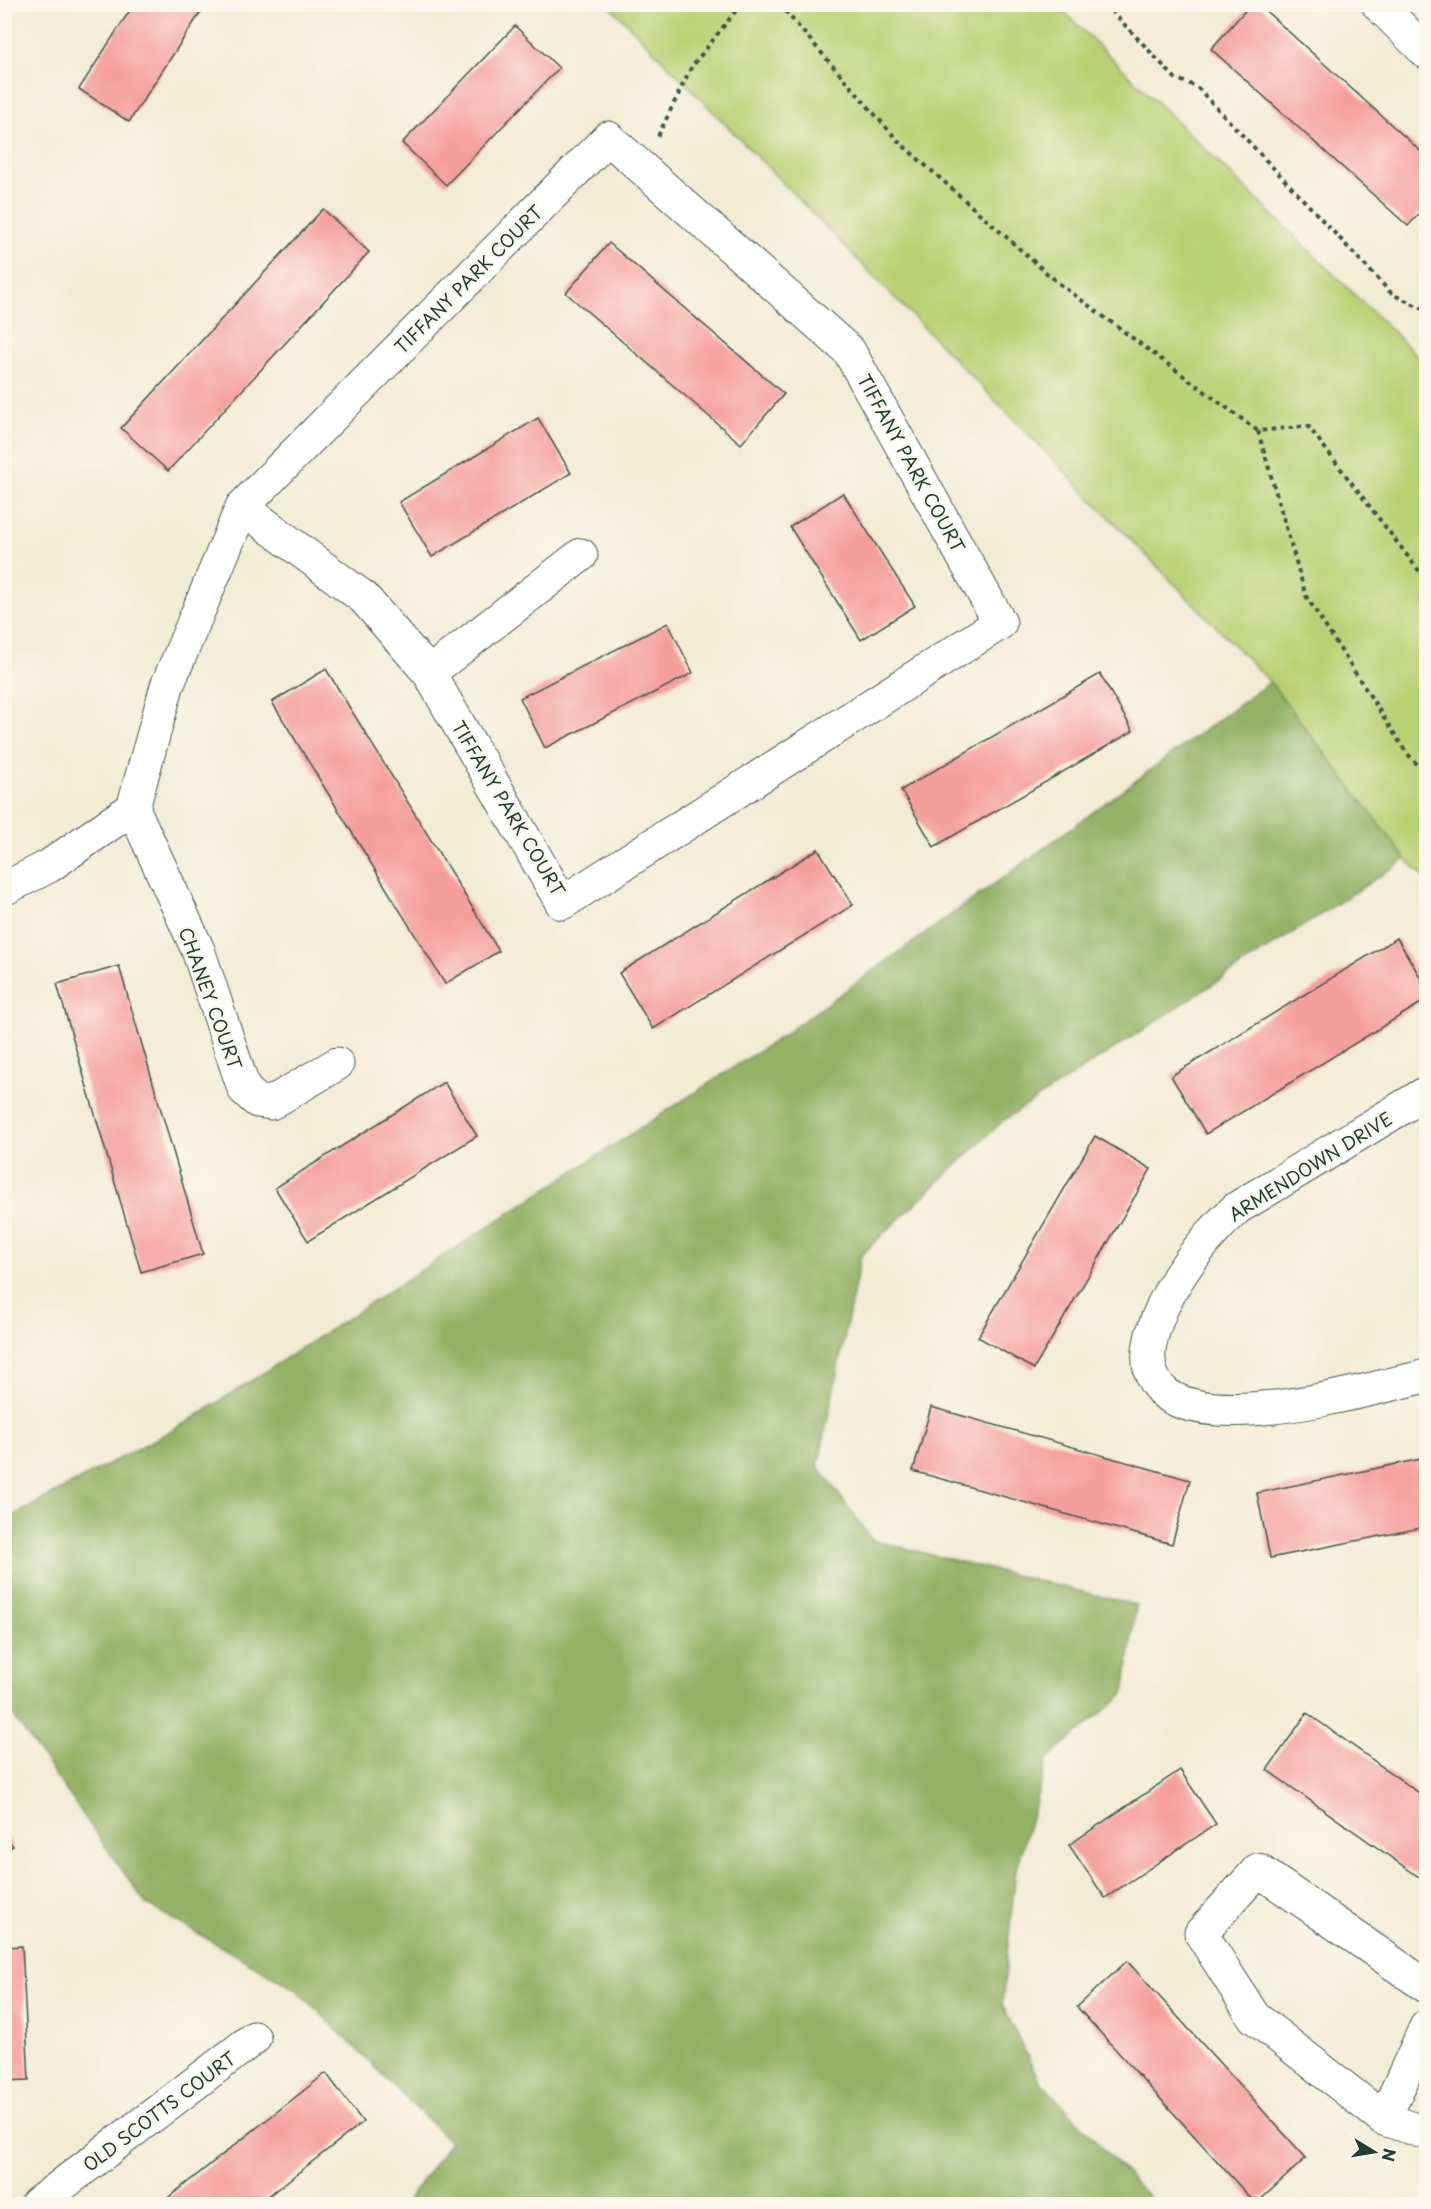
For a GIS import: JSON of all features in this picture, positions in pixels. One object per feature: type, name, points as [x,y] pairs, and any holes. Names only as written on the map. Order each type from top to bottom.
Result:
[{"type":"street","points":[[1378,4],[1426,52]]},
{"type":"street","name":"TIFFANY PARK COURT","points":[[133,808],[166,686],[242,507],[608,138],[849,351],[1000,622],[562,903],[429,673],[364,598],[242,507]]},
{"type":"street","points":[[429,673],[581,555]]},
{"type":"street","points":[[4,889],[49,866],[133,808]]},
{"type":"street","name":"CHANEY COURT","points":[[133,808],[198,950],[244,1089],[257,1101],[271,1103],[337,1064]]},
{"type":"street","name":"ARMENDOWN DRIVE","points":[[1426,1093],[1237,1208],[1212,1230],[1166,1302],[1154,1329],[1147,1353],[1152,1378],[1167,1394],[1193,1405],[1226,1412],[1286,1407],[1426,1376]]},
{"type":"street","points":[[1426,1986],[1257,1870],[1201,1933],[1254,2017],[1384,2119],[1426,2133]]},
{"type":"street","points":[[1384,2119],[1426,2027]]},
{"type":"street","name":"OLD SCOTTS COURT","points":[[37,2205],[254,2038]]},
{"type":"path","points":[[642,169],[691,68],[741,4]]},
{"type":"path","points":[[779,4],[906,149],[1057,282],[1258,431],[1306,596],[1406,752],[1426,774]]},
{"type":"path","points":[[1105,4],[1175,78],[1197,87],[1392,294],[1426,310]]},
{"type":"path","points":[[1258,431],[1308,426],[1426,580]]},
{"type":"green space","points":[[609,5],[1057,5],[1426,364],[1426,879],[1406,859],[1270,682]]},
{"type":"green space","points":[[1270,682],[1406,859],[1004,1120],[861,1255],[818,1466],[872,1540],[1136,1605],[1124,1694],[1048,1758],[1016,1869],[1002,2004],[1039,2080],[1155,2204],[405,2204],[450,2142],[297,1990],[146,1904],[5,1704],[5,1520],[189,1421],[782,1036]]},
{"type":"building","points":[[134,4],[206,4],[129,122],[79,89]]},
{"type":"building","points":[[1251,4],[1258,4],[1426,156],[1426,206],[1408,226],[1211,49]]},
{"type":"building","points":[[515,26],[559,68],[446,185],[402,143]]},
{"type":"building","points":[[323,209],[369,252],[168,471],[121,428]]},
{"type":"building","points":[[609,243],[784,394],[741,444],[566,293]]},
{"type":"building","points":[[538,418],[571,473],[432,557],[399,502]]},
{"type":"building","points":[[843,493],[915,606],[861,640],[790,527]]},
{"type":"building","points":[[668,623],[693,673],[545,748],[520,698]]},
{"type":"building","points":[[326,669],[499,951],[445,984],[272,702]]},
{"type":"building","points":[[1100,674],[1133,731],[934,847],[901,790]]},
{"type":"building","points":[[818,849],[853,905],[653,1029],[619,973]]},
{"type":"building","points":[[1397,938],[1426,987],[1426,1000],[1206,1134],[1171,1076]]},
{"type":"building","points":[[119,966],[203,1254],[141,1272],[57,984]]},
{"type":"building","points":[[444,1082],[477,1136],[308,1241],[275,1188]]},
{"type":"building","points":[[1095,1136],[1151,1169],[1034,1369],[978,1337]]},
{"type":"building","points":[[931,1407],[1190,1480],[1172,1544],[913,1471]]},
{"type":"building","points":[[1426,1458],[1426,1527],[1270,1558],[1257,1493]]},
{"type":"building","points":[[1307,1713],[1426,1798],[1426,1882],[1267,1770]]},
{"type":"building","points":[[1180,1770],[1216,1824],[1105,1898],[1069,1845]]},
{"type":"building","points":[[4,1834],[13,1846],[4,1851]]},
{"type":"building","points":[[22,1946],[29,2080],[4,2081],[4,1947]]},
{"type":"building","points":[[1127,1961],[1306,2158],[1256,2204],[1077,2007]]},
{"type":"building","points":[[326,2073],[363,2122],[258,2204],[160,2204]]}]
